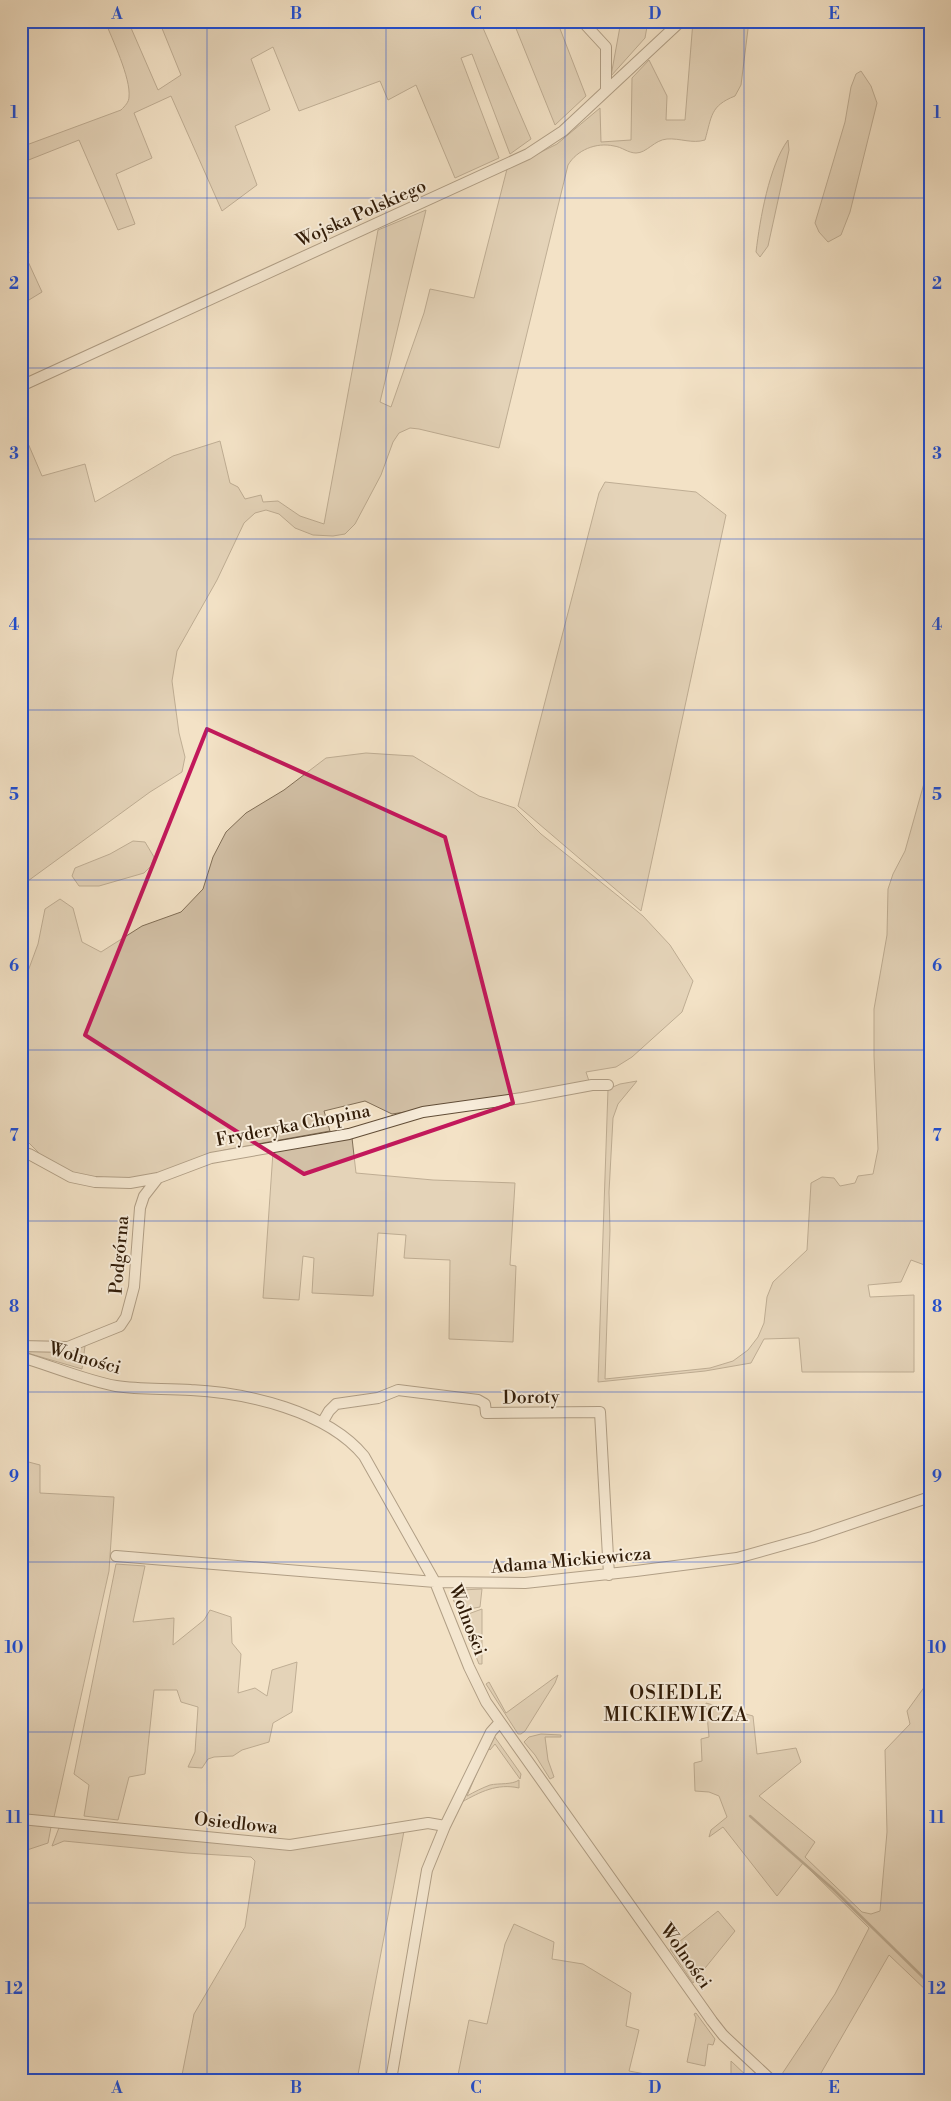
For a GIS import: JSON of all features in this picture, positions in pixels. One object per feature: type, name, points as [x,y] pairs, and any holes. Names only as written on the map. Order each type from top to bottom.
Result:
[{"type":"street","points":[[582,21],[606,47],[606,91]]},
{"type":"street","name":"Wojska Polskiego","points":[[21,386],[528,154],[563,131],[681,21]]},
{"type":"street","name":"Fryderyka Chopina","points":[[21,1152],[29,1154],[71,1177],[95,1182],[130,1183],[158,1178],[211,1158],[349,1134],[423,1112],[522,1098],[592,1085],[608,1085]]},
{"type":"street","name":"Podgórna","points":[[21,1346],[68,1347],[120,1326],[128,1310],[134,1287],[140,1208],[144,1196],[158,1178]]},
{"type":"street","name":"Wolności","points":[[21,1357],[117,1386],[208,1391],[252,1398],[322,1423],[346,1437],[364,1456],[435,1582],[469,1668],[486,1702],[713,2023],[771,2080]]},
{"type":"street","name":"Doroty","points":[[322,1423],[336,1404],[378,1398],[398,1390],[478,1400],[485,1404],[486,1413],[600,1412],[609,1574]]},
{"type":"street","name":"Adama Mickiewicza","points":[[116,1556],[435,1582],[525,1583],[737,1558],[831,1531],[930,1497]]},
{"type":"street","points":[[391,2080],[427,1870],[445,1826],[491,1732],[500,1722]]},
{"type":"street","name":"Osiedlowa","points":[[21,1819],[290,1845],[428,1823],[445,1826]]},
{"type":"highlighted area","points":[[207,729],[445,837],[513,1103],[304,1174],[85,1035]]},
{"type":"shaded area","points":[[105,21],[128,21],[158,90],[181,75],[159,21],[480,21],[531,139],[510,154],[472,54],[461,58],[499,158],[455,178],[416,85],[388,100],[380,81],[299,111],[273,47],[251,59],[270,110],[235,126],[257,185],[222,211],[171,96],[134,113],[152,158],[116,174],[135,224],[118,230],[79,140],[21,163],[21,147],[121,110],[128,102],[129,89],[127,80]]},
{"type":"shaded area","points":[[513,21],[557,21],[586,96],[555,125]]},
{"type":"shaded area","points":[[621,21],[648,21],[645,38],[611,76]]},
{"type":"shaded area","points":[[693,21],[749,21],[741,85],[735,96],[716,108],[705,140],[667,139],[636,153],[614,146],[594,146],[576,155],[568,165],[499,448],[410,428],[399,433],[393,442],[381,475],[355,524],[345,534],[333,536],[313,535],[295,528],[279,514],[266,510],[255,513],[244,523],[217,580],[177,651],[172,681],[179,733],[185,757],[182,772],[150,792],[21,886],[21,586],[23,585],[21,579],[21,427],[42,476],[85,464],[95,502],[173,456],[220,441],[230,483],[238,487],[245,499],[261,495],[263,502],[278,501],[300,516],[324,524],[378,230],[426,210],[380,402],[391,407],[424,313],[430,289],[474,298],[507,169],[557,144],[600,108],[601,142],[631,140],[632,78],[649,60],[667,96],[666,120],[685,120]]},
{"type":"shaded area","points":[[861,71],[871,86],[877,103],[850,212],[841,235],[828,242],[819,232],[815,223],[845,122],[851,87],[856,74]]},
{"type":"shaded area","points":[[788,140],[789,150],[768,246],[760,257],[756,252],[766,193],[781,151]]},
{"type":"shaded area","points":[[21,236],[29,253],[25,255],[42,292],[24,303],[21,298]]},
{"type":"shaded area","points":[[605,482],[696,492],[726,515],[641,911],[518,806],[599,493]]},
{"type":"shaded area","points":[[366,753],[413,756],[479,796],[515,808],[541,834],[643,916],[670,945],[693,981],[682,1012],[632,1057],[616,1067],[586,1072],[590,1084],[392,1114],[365,1101],[324,1111],[330,1131],[224,1150],[145,1178],[89,1180],[49,1163],[24,1138],[21,1139],[21,990],[38,944],[45,909],[60,899],[73,908],[82,942],[101,952],[142,926],[181,912],[203,889],[213,857],[226,832],[246,813],[284,790],[326,758]]},
{"type":"shaded area","points":[[930,762],[930,1267],[911,1260],[901,1282],[868,1285],[870,1297],[914,1295],[914,1372],[802,1372],[799,1338],[764,1339],[751,1363],[705,1371],[598,1382],[608,1089],[620,1084],[637,1081],[618,1104],[613,1118],[609,1192],[610,1230],[605,1379],[710,1368],[733,1361],[748,1350],[758,1337],[764,1323],[767,1297],[773,1282],[807,1250],[811,1183],[822,1177],[834,1178],[840,1186],[855,1183],[858,1176],[873,1174],[878,1149],[874,1009],[887,935],[888,889],[893,874],[905,851]]},
{"type":"shaded area","points":[[133,841],[145,842],[154,857],[151,866],[144,873],[99,886],[79,886],[72,876],[75,868],[110,854]]},
{"type":"shaded area","points":[[352,1138],[356,1173],[433,1180],[515,1183],[510,1265],[516,1266],[513,1342],[449,1339],[450,1260],[404,1258],[406,1235],[378,1233],[373,1296],[312,1293],[314,1258],[303,1256],[299,1300],[263,1298],[273,1152]]},
{"type":"shaded area","points":[[85,1346],[82,1369],[24,1352],[24,1350]]},
{"type":"shaded area","points":[[21,1460],[40,1465],[40,1493],[114,1497],[109,1571],[54,1817],[21,1815]]},
{"type":"shaded area","points":[[116,1564],[145,1566],[133,1622],[174,1618],[173,1645],[204,1620],[210,1610],[231,1617],[232,1643],[241,1654],[238,1693],[255,1688],[267,1696],[272,1670],[297,1662],[292,1712],[273,1723],[269,1742],[242,1750],[233,1756],[208,1759],[202,1768],[188,1767],[195,1752],[198,1707],[181,1702],[177,1690],[154,1690],[145,1774],[129,1777],[118,1820],[84,1816],[89,1785],[74,1774]]},
{"type":"shaded area","points":[[482,1589],[480,1607],[458,1611],[453,1599],[454,1594],[461,1590]]},
{"type":"shaded area","points":[[482,1609],[482,1664],[479,1664],[460,1617]]},
{"type":"shaded area","points":[[930,1665],[930,1994],[889,1955],[817,2080],[788,2080],[782,2074],[835,1994],[869,1928],[803,1863],[777,1896],[723,1827],[709,1837],[711,1830],[727,1817],[719,1796],[709,1792],[695,1791],[694,1763],[702,1761],[701,1739],[709,1737],[706,1703],[753,1716],[757,1754],[796,1748],[801,1762],[759,1796],[815,1842],[805,1857],[862,1912],[871,1914],[880,1911],[887,1832],[885,1750],[910,1724],[907,1711],[925,1686],[927,1668]]},
{"type":"shaded area","points":[[558,1675],[525,1731],[521,1734],[518,1734],[486,1684],[489,1682],[506,1713]]},
{"type":"shaded area","points":[[541,1734],[561,1735],[561,1737],[545,1737],[548,1760],[554,1777],[550,1779],[535,1755],[524,1742],[529,1737]]},
{"type":"shaded area","points":[[494,1736],[521,1774],[520,1779],[495,1744],[490,1750],[488,1747]]},
{"type":"shaded area","points":[[481,1763],[467,1796],[490,1785],[519,1780],[519,1788],[496,1788],[482,1792],[462,1802]]},
{"type":"shaded area","points":[[21,1824],[51,1827],[48,1843],[21,1852]]},
{"type":"shaded area","points":[[60,1825],[289,1848],[404,1831],[357,2080],[181,2080],[194,2014],[245,1927],[255,1861],[251,1857],[64,1841],[52,1846]]},
{"type":"shaded area","points":[[718,1911],[735,1931],[693,1983],[670,1949]]},
{"type":"shaded area","points":[[514,1924],[554,1942],[552,1959],[583,1964],[631,1993],[626,2026],[639,2030],[629,2071],[656,2076],[656,2080],[457,2080],[469,2020],[487,2024],[505,1944]]},
{"type":"shaded area","points":[[696,2013],[715,2039],[713,2045],[708,2044],[705,2066],[687,2062],[696,2018],[694,2014]]},
{"type":"shaded area","points":[[731,2061],[751,2080],[731,2080]]},
{"type":"waterway","points":[[750,1816],[833,1889],[930,1984]]},
{"type":"district","name":"OSIEDLE MICKIEWICZA","points":[[676,1703]]}]
